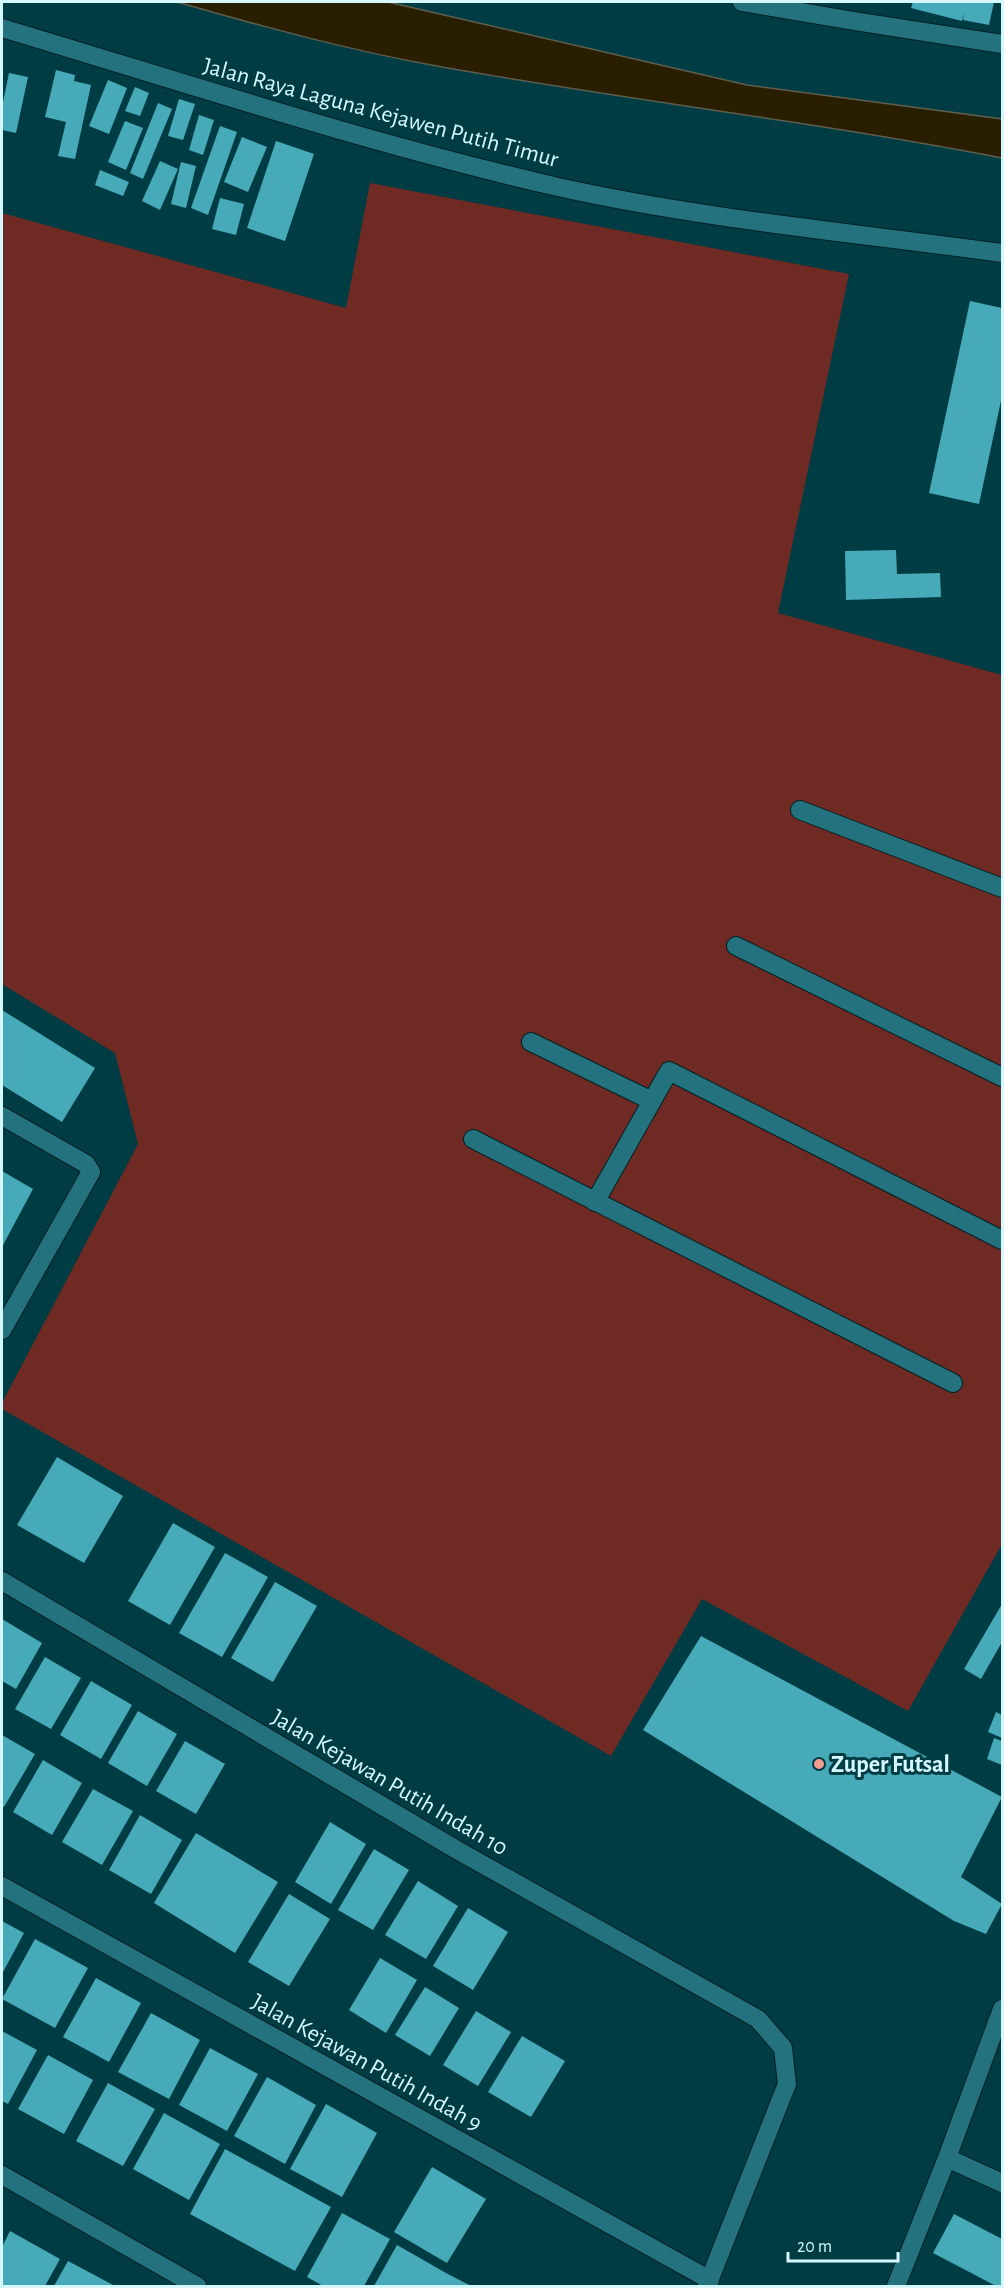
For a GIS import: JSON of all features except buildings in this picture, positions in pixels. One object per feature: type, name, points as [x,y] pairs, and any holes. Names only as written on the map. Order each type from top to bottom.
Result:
[{"type":"street","points":[[742,2],[1002,44]]},
{"type":"street","name":"Jalan Raya Laguna Kejawen Putih Timur","points":[[2,28],[417,152],[560,187],[692,211],[1002,253]]},
{"type":"street","points":[[800,810],[1002,888]]},
{"type":"street","points":[[736,946],[1002,1077]]},
{"type":"street","points":[[531,1042],[652,1101]]},
{"type":"street","points":[[596,1202],[669,1071],[1002,1239]]},
{"type":"street","points":[[2,1116],[86,1164],[90,1169],[90,1176],[2,1330]]},
{"type":"street","points":[[473,1139],[953,1383]]},
{"type":"street","name":"Jalan Kejawan Putih Indah 10","points":[[2,1581],[457,1850],[758,2019],[783,2048],[787,2084],[708,2283]]},
{"type":"street","name":"Jalan Kejawan Putih Indah 9","points":[[2,1886],[708,2283]]},
{"type":"street","points":[[896,2286],[948,2158],[1002,2009]]},
{"type":"street","points":[[948,2158],[1002,2183]]},
{"type":"street","points":[[2,2175],[197,2286]]},
{"type":"shaded area","points":[[177,2],[388,2],[747,85],[1002,119],[1002,158],[862,133],[408,61],[308,38]]},
{"type":"shaded area","points":[[370,183],[849,274],[778,613],[1002,675],[1002,1544],[908,1711],[702,1599],[611,1756],[2,1409],[2,1403],[138,1144],[115,1053],[2,984],[2,213],[346,308]]},
{"type":"place","name":"Zuper Futsal","points":[[819,1764]]}]
